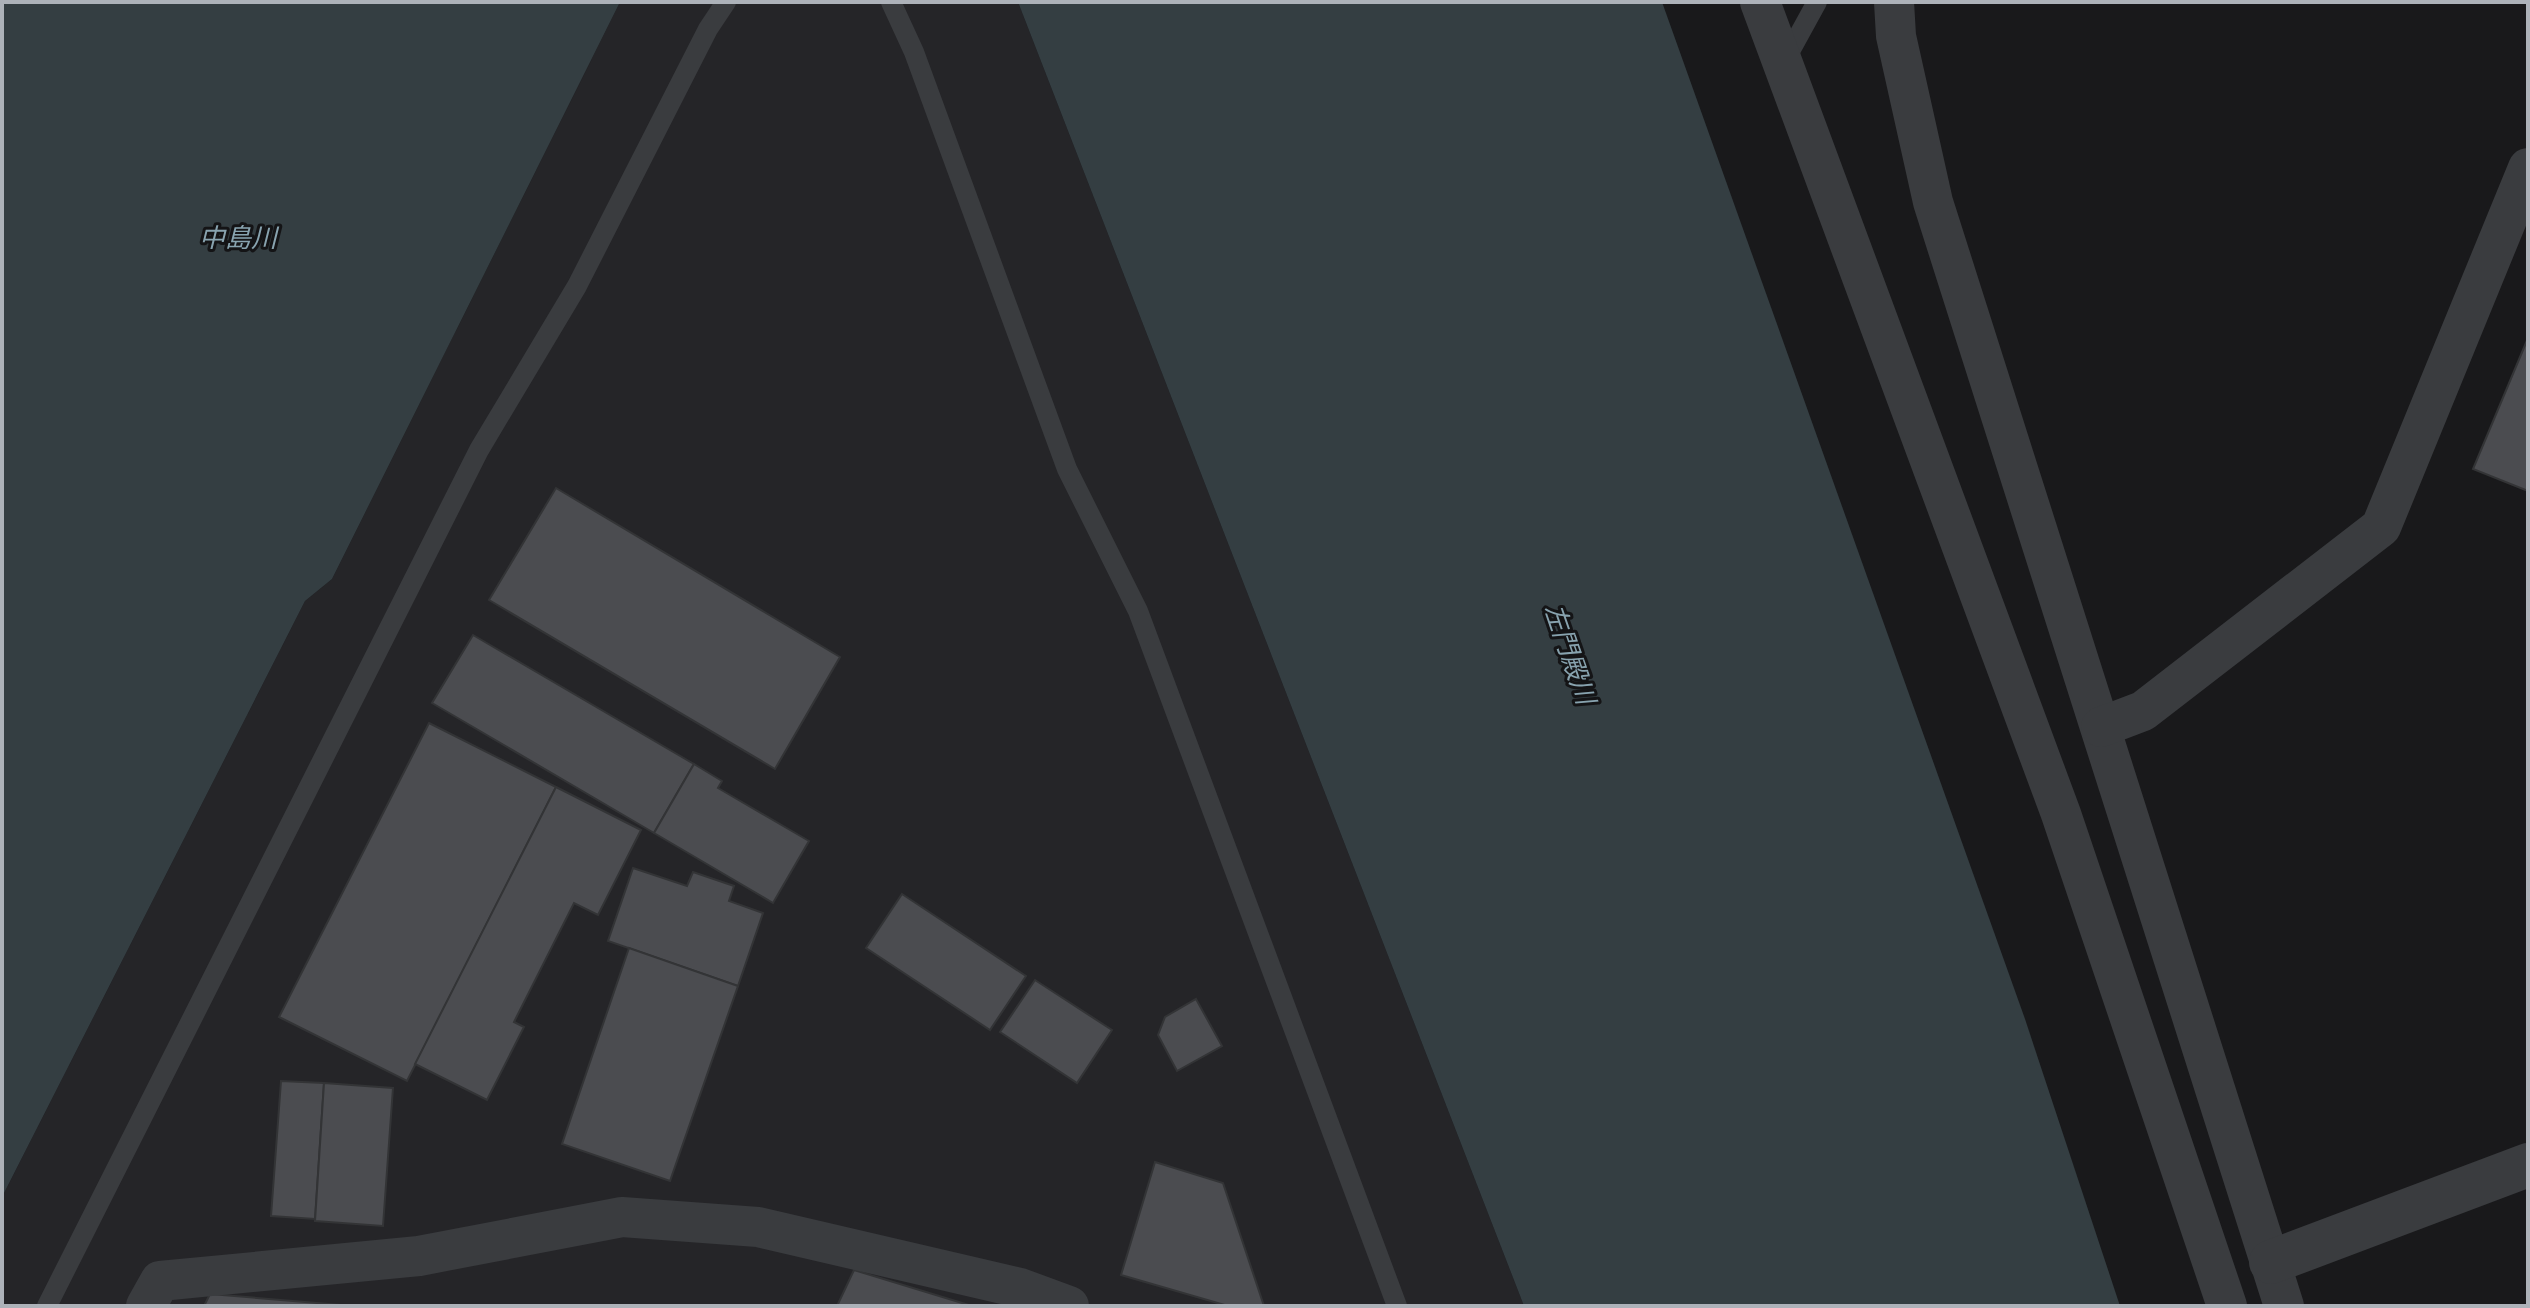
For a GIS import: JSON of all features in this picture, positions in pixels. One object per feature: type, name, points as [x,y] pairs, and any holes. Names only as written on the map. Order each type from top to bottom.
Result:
[{"type":"street","points":[[1760,2],[2061,814],[2227,1306]]},
{"type":"street","points":[[1894,2],[1896,36],[1933,202],[2284,1306]]},
{"type":"street","points":[[2101,727],[2143,711],[2381,527],[2528,168]]},
{"type":"street","points":[[2271,1262],[2528,1165]]},
{"type":"street","points":[[146,1306],[160,1281],[419,1256],[622,1217],[758,1227],[1020,1288],[1069,1306]]},
{"type":"lane","points":[[47,1306],[479,450],[577,286],[708,29],[726,2]]},
{"type":"lane","points":[[891,2],[914,52],[1067,469],[1138,611],[1397,1306]]},
{"type":"lane","points":[[1783,64],[1817,2]]},
{"type":"shaded area","points":[[620,2],[1018,2],[1524,1306],[2,1306],[2,1197],[305,601],[332,579]]},
{"type":"water","name":"中島川","points":[[2,2],[620,2],[332,579],[305,601],[2,1197]]},
{"type":"water","name":"左門殿川","points":[[1018,2],[1662,2],[2025,1019],[2120,1306],[1524,1306]]},
{"type":"building","points":[[2528,338],[2528,491],[2473,469]]},
{"type":"building","points":[[556,488],[840,657],[775,769],[489,600]]},
{"type":"building","points":[[473,635],[694,764],[654,833],[432,703]]},
{"type":"building","points":[[429,723],[556,787],[407,1081],[279,1017]]},
{"type":"building","points":[[694,764],[722,781],[718,788],[809,841],[773,903],[654,833]]},
{"type":"building","points":[[556,787],[641,830],[598,915],[574,903],[514,1022],[524,1027],[487,1100],[415,1064]]},
{"type":"building","points":[[633,868],[687,886],[693,872],[734,886],[729,901],[763,913],[738,986],[608,941]]},
{"type":"building","points":[[902,894],[1026,976],[990,1030],[866,948]]},
{"type":"building","points":[[629,948],[738,986],[670,1181],[562,1144]]},
{"type":"building","points":[[1035,980],[1112,1030],[1077,1083],[1000,1032]]},
{"type":"building","points":[[1196,999],[1222,1046],[1177,1071],[1158,1035],[1165,1017]]},
{"type":"building","points":[[281,1081],[324,1083],[315,1219],[271,1216]]},
{"type":"building","points":[[324,1083],[393,1088],[383,1226],[315,1221]]},
{"type":"building","points":[[1155,1162],[1223,1183],[1264,1306],[1228,1306],[1121,1275]]},
{"type":"building","points":[[854,1270],[972,1306],[837,1306]]},
{"type":"building","points":[[210,1294],[353,1306],[204,1306]]}]
